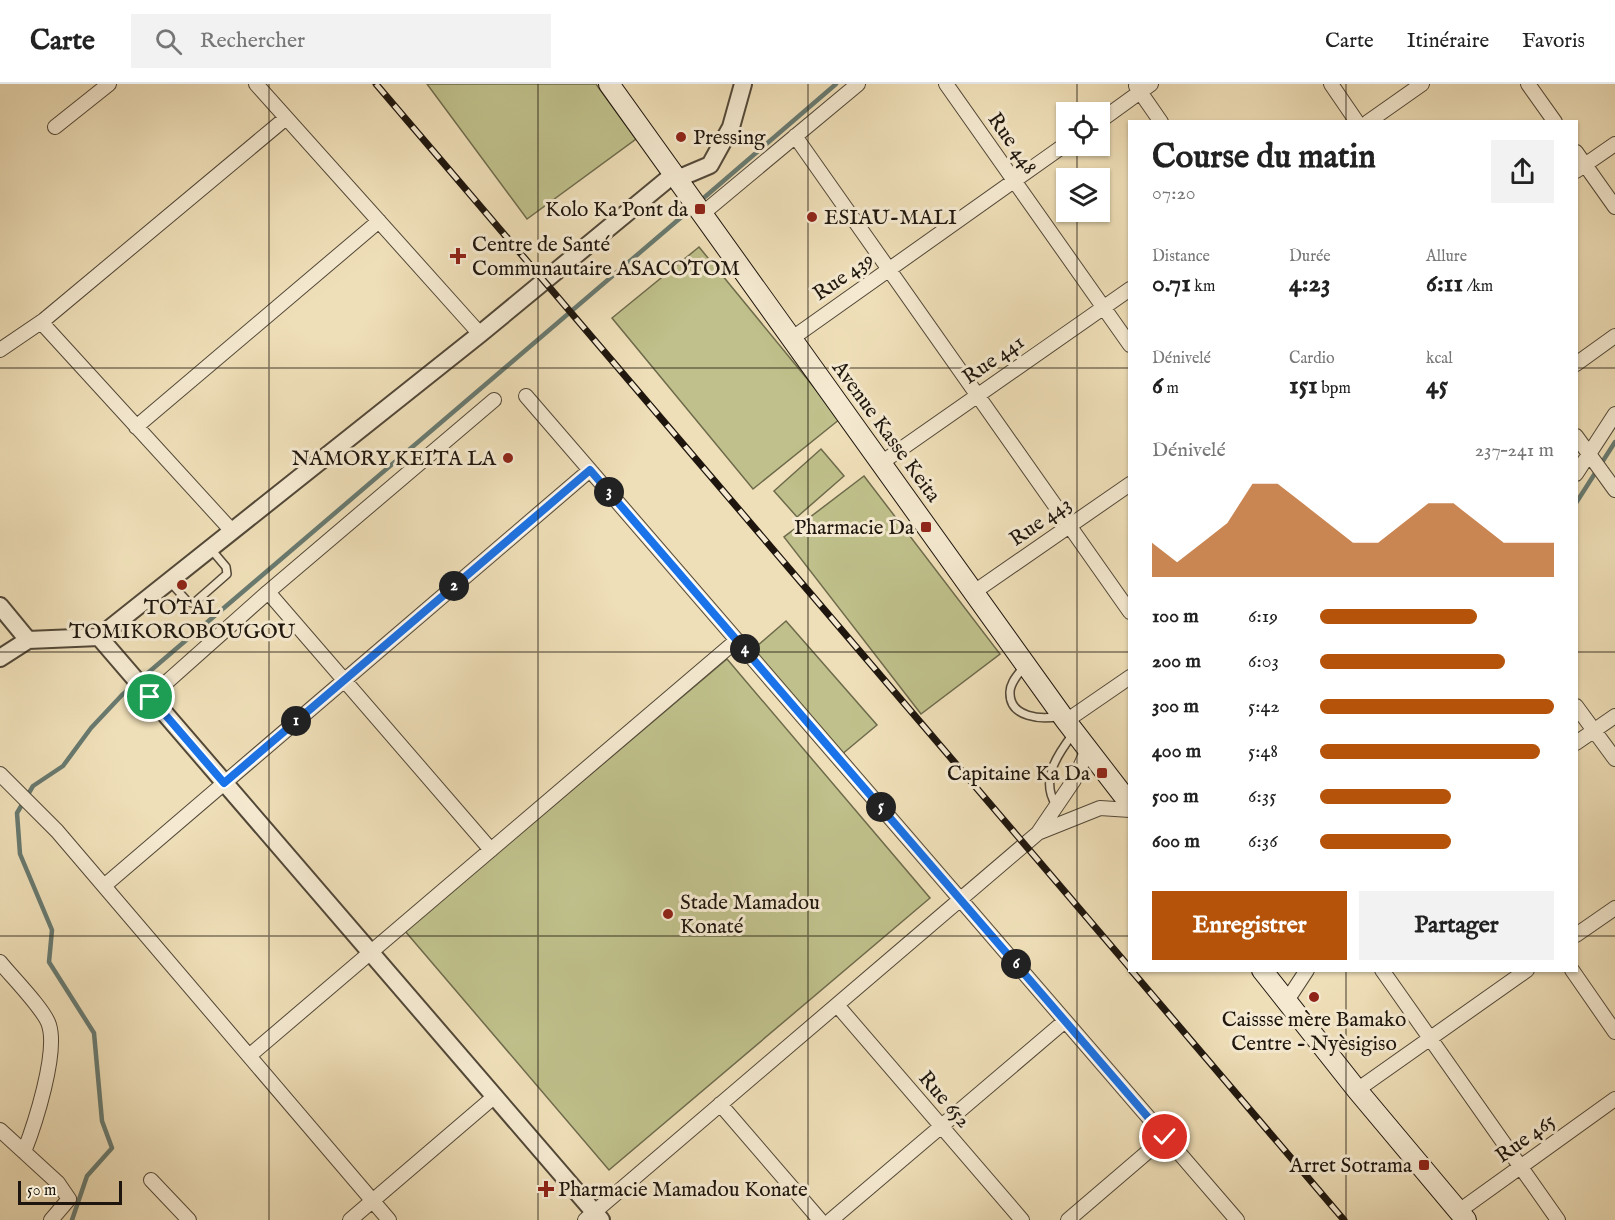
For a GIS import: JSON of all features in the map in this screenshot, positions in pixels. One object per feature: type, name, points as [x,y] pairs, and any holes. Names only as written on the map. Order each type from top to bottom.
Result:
[{"type":"main road","name":"Avenue Kasse Keita","points":[[609,84],[1068,723],[1128,801]]},
{"type":"main road","points":[[1264,972],[1357,1090],[1462,1215]]},
{"type":"street","points":[[55,127],[109,84]]},
{"type":"street","points":[[256,84],[480,334]]},
{"type":"street","points":[[0,657],[28,640],[99,637],[675,177],[710,165],[731,128],[742,84]]},
{"type":"street","points":[[696,206],[795,136],[858,84]]},
{"type":"street","name":"Rue 448","points":[[946,84],[1128,342]]},
{"type":"street","points":[[1331,84],[1356,120]]},
{"type":"street","points":[[1371,120],[1422,84]]},
{"type":"street","points":[[1528,84],[1554,120]]},
{"type":"street","points":[[1110,113],[1142,87],[1160,120]]},
{"type":"street","points":[[0,350],[41,322],[286,118]]},
{"type":"street","points":[[795,136],[1128,609]]},
{"type":"street","points":[[1615,144],[1581,168],[1615,207]]},
{"type":"street","name":"Rue 439","points":[[791,339],[1056,151]]},
{"type":"street","points":[[136,426],[379,222]]},
{"type":"street","name":"Rue 441","points":[[881,463],[1128,290]]},
{"type":"street","points":[[41,322],[232,531]]},
{"type":"street","points":[[1578,363],[1615,336]]},
{"type":"street","points":[[526,396],[1237,1220]]},
{"type":"street","points":[[147,695],[494,400]]},
{"type":"street","points":[[1578,471],[1615,414]]},
{"type":"street","points":[[1578,439],[1612,485]]},
{"type":"street","points":[[104,885],[590,470]]},
{"type":"street","name":"Rue 443","points":[[974,592],[1128,485]]},
{"type":"street","points":[[268,592],[491,850]]},
{"type":"street","points":[[0,606],[28,640]]},
{"type":"street","points":[[99,637],[495,1096],[593,1217],[720,1104],[1038,833],[1081,768],[1088,750]]},
{"type":"street","points":[[249,1056],[736,640]]},
{"type":"street","points":[[1068,723],[1128,678]]},
{"type":"street","points":[[1578,709],[1615,759]]},
{"type":"street","points":[[1578,742],[1615,716]]},
{"type":"street","points":[[0,774],[57,831],[389,1220]]},
{"type":"street","points":[[1038,833],[1100,808],[1128,810]]},
{"type":"street","points":[[1578,934],[1615,908]]},
{"type":"street","points":[[0,962],[49,1022],[51,1036],[50,1055],[35,1122],[24,1152]]},
{"type":"street","points":[[1287,1002],[1305,972]]},
{"type":"street","points":[[1383,972],[1558,1220]]},
{"type":"street","points":[[1357,1090],[1524,972]]},
{"type":"street","points":[[1573,972],[1615,1032]]},
{"type":"street","name":"Rue 652","points":[[837,1005],[1022,1220]]},
{"type":"street","points":[[831,1220],[1065,1021]]},
{"type":"street","points":[[350,1220],[495,1096]]},
{"type":"street","name":"Rue 465","points":[[1462,1215],[1520,1167],[1615,1099]]},
{"type":"street","points":[[720,1104],[820,1220]]},
{"type":"street","points":[[0,1130],[58,1183],[69,1199],[51,1220]]},
{"type":"street","points":[[1068,1220],[1165,1137]]},
{"type":"street","points":[[152,1180],[189,1220]]},
{"type":"lane","points":[[170,581],[188,602],[194,603],[227,574],[226,567],[210,548]]},
{"type":"lane","points":[[1026,664],[1013,681],[1010,691],[1011,700],[1029,717],[1068,723],[1048,783],[1050,795],[1056,805]]},
{"type":"green space","points":[[427,84],[596,84],[636,139],[527,219]]},
{"type":"green space","points":[[699,247],[840,419],[753,489],[612,318]]},
{"type":"green space","points":[[821,449],[844,476],[797,517],[774,491]]},
{"type":"green space","points":[[864,476],[1000,654],[921,714],[784,537]]},
{"type":"green space","points":[[786,621],[877,725],[841,755],[750,652]]},
{"type":"green space","name":"Stade Mamadou Konaté","points":[[727,659],[930,898],[609,1170],[405,931]]},
{"type":"waterway","points":[[699,202],[836,84]]},
{"type":"waterway","points":[[72,1220],[87,1176],[112,1148],[102,1121],[94,1033],[49,962],[52,930],[20,854],[17,813],[33,786],[63,766],[91,728],[122,695],[692,208]]},
{"type":"waterway","points":[[1578,500],[1615,442]]},
{"type":"railway","points":[[376,84],[1128,966]]},
{"type":"railway","points":[[1133,972],[1344,1220]]},
{"type":"place","name":"Pressing","points":[[681,137]]},
{"type":"place","name":"Kolo Ka Pont da","points":[[700,209]]},
{"type":"place","name":"ESIAU-MALI","points":[[812,217]]},
{"type":"place","name":"Centre de Santé Communautaire ASACOTOM","points":[[458,256]]},
{"type":"place","name":"NAMORY KEITA LA","points":[[508,458]]},
{"type":"place","name":"Pharmacie Da","points":[[926,527]]},
{"type":"place","name":"TOTAL TOMIKOROBOUGOU","points":[[182,585]]},
{"type":"place","name":"Capitaine Ka Da","points":[[1102,773]]},
{"type":"place","name":"Stade Mamadou Konaté","points":[[668,914]]},
{"type":"place","name":"Caissse mère Bamako Centre - Nyèsigiso","points":[[1314,997]]},
{"type":"place","name":"Arret Sotrama","points":[[1424,1165]]},
{"type":"place","name":"Pharmacie Mamadou Konate","points":[[546,1189]]},
{"type":"route","points":[[150,697],[224,783],[590,470],[1165,1137]]}]
